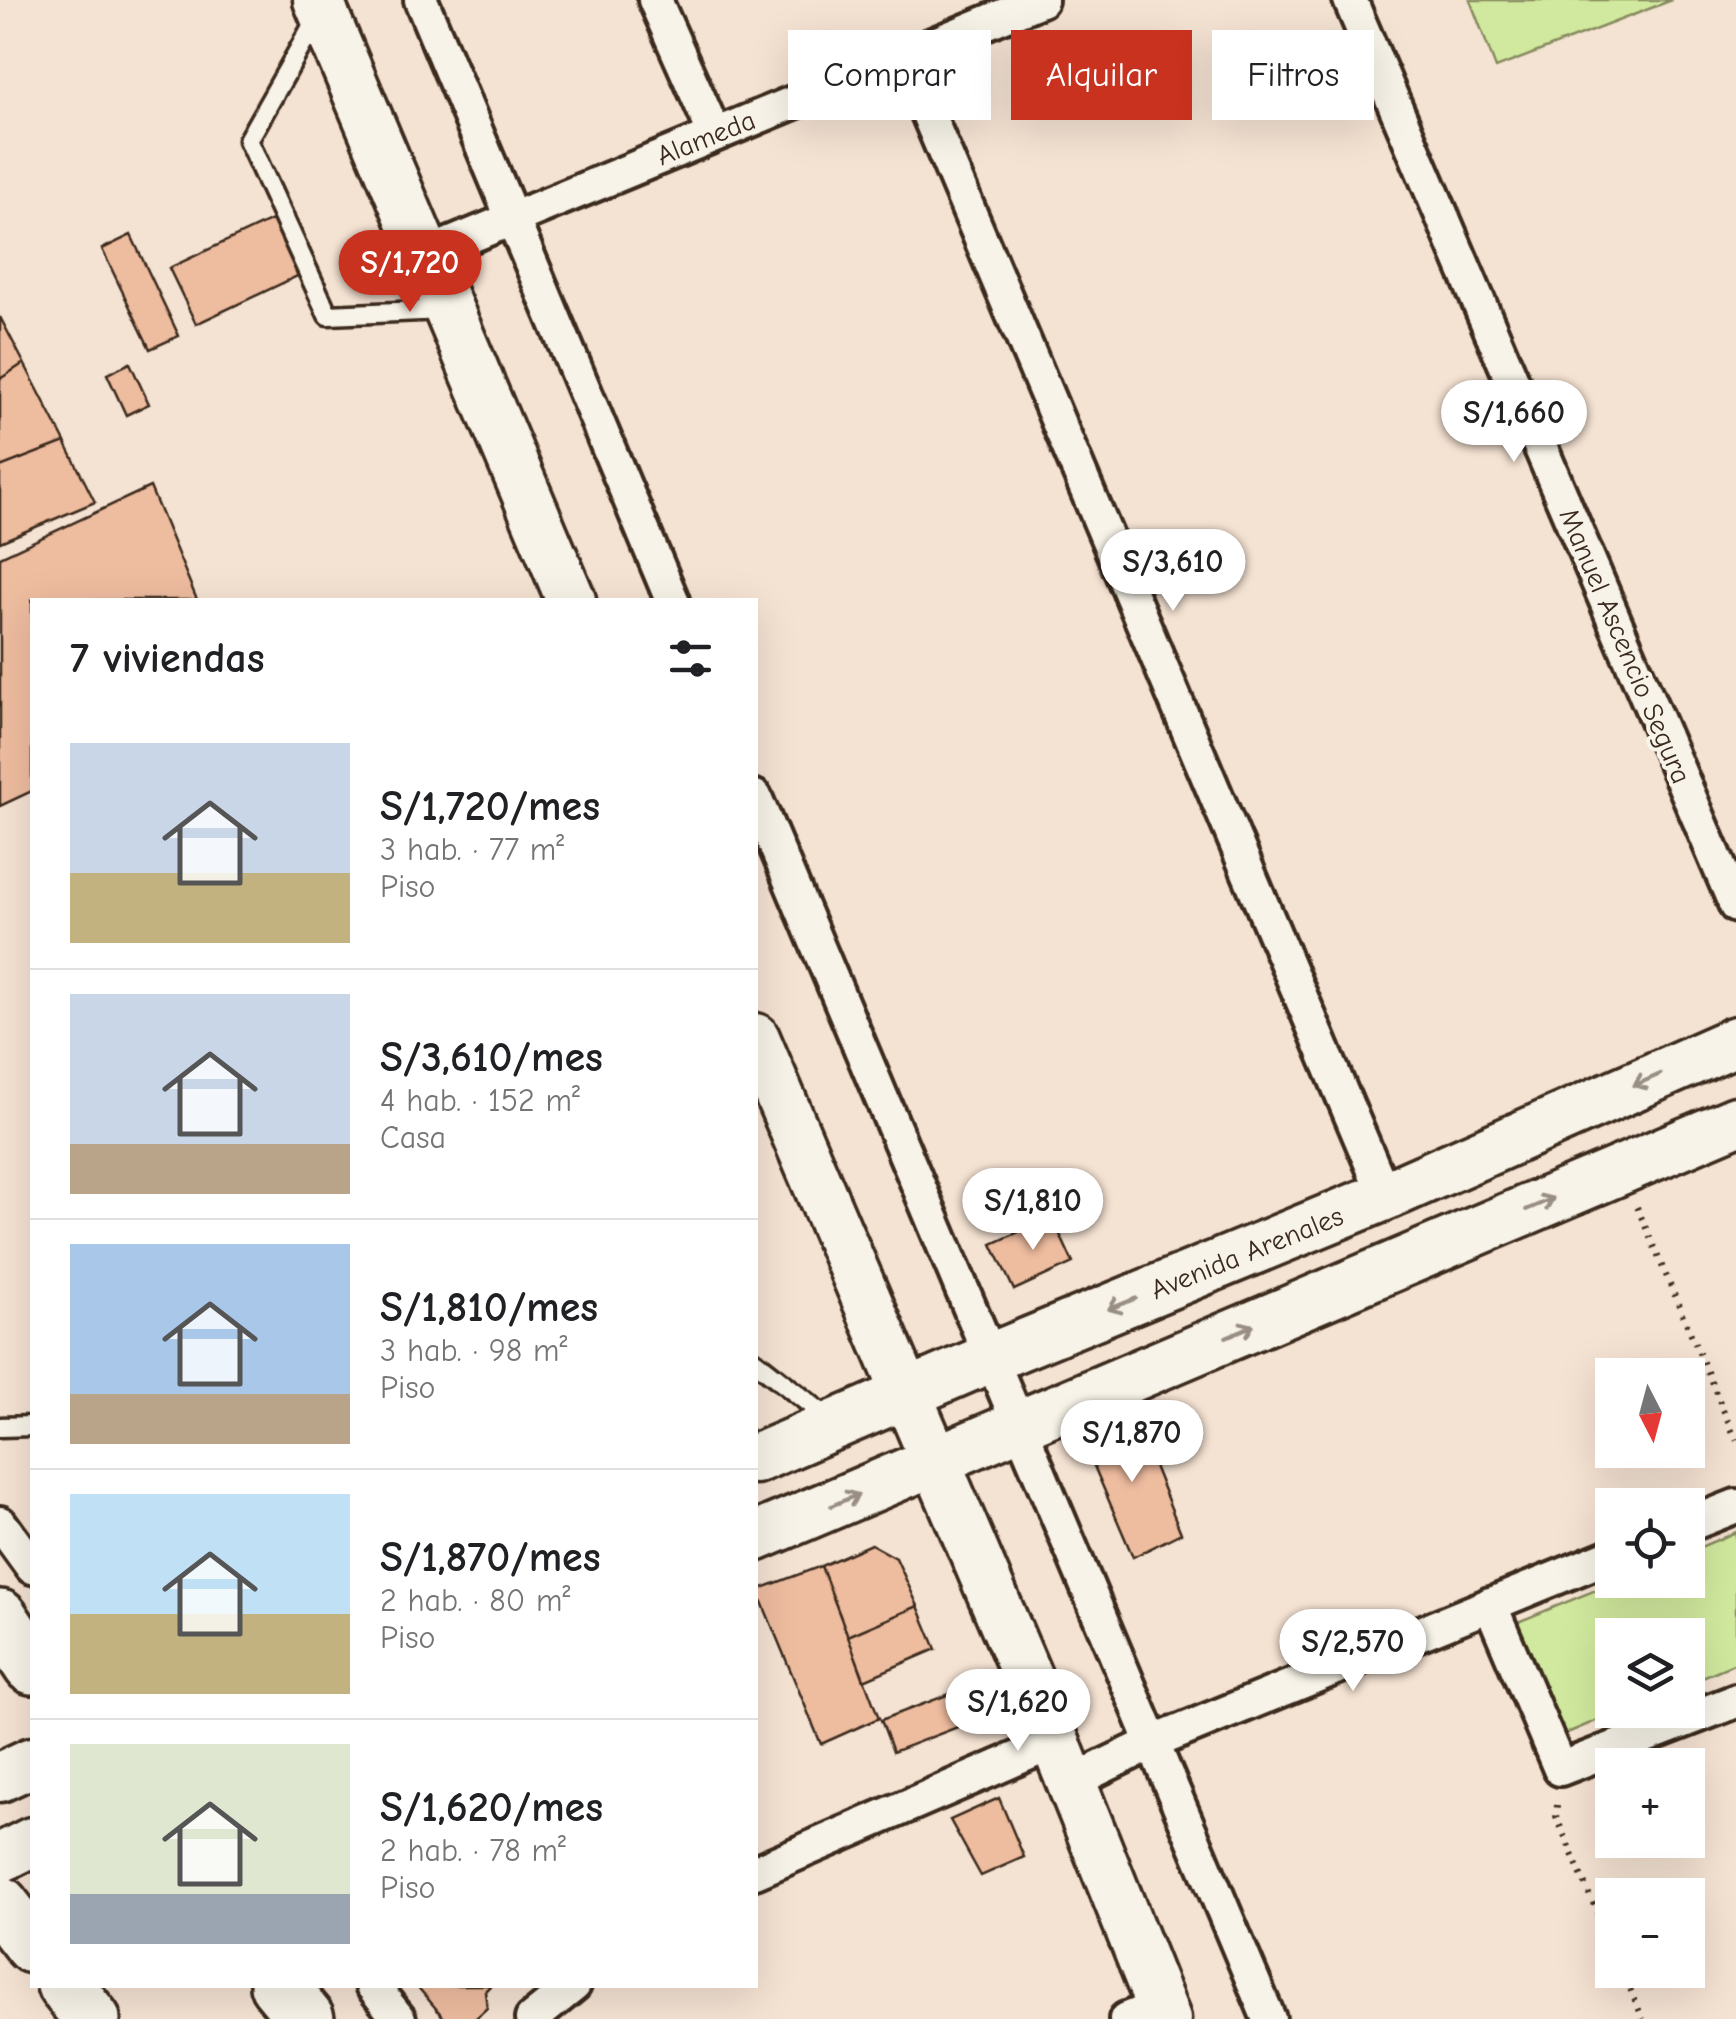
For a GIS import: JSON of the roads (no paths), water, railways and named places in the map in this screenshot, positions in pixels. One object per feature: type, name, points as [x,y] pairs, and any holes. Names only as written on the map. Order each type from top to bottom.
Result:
[{"type":"highway","points":[[0,1618],[30,1663]]},
{"type":"highway","points":[[0,1904],[30,1942]]},
{"type":"highway","points":[[67,1988],[92,2019]]},
{"type":"highway","points":[[280,1988],[306,2019]]},
{"type":"street","points":[[421,0],[671,598]]},
{"type":"street","points":[[655,0],[715,134]]},
{"type":"street","name":"Alameda","points":[[968,30],[1041,0]]},
{"type":"street","name":"Manuel Ascencio Segura","points":[[1350,0],[1736,906]]},
{"type":"street","points":[[320,5],[570,598]]},
{"type":"street","name":"Alameda","points":[[427,254],[788,104]]},
{"type":"street","points":[[931,120],[1385,1196]]},
{"type":"street","points":[[758,804],[1270,2019]]},
{"type":"street","name":"Avenida Arenales","points":[[758,1459],[990,1358],[1385,1196],[1736,1041]]},
{"type":"street","points":[[758,1045],[1063,1762],[1151,2015]]},
{"type":"street","points":[[758,1536],[1736,1121]]},
{"type":"street","points":[[1705,1518],[1736,1506]]},
{"type":"street","points":[[0,1523],[30,1564]]},
{"type":"street","points":[[758,1871],[1063,1762],[1154,1742],[1595,1562]]},
{"type":"street","points":[[1490,1604],[1560,1769],[1736,1700]]},
{"type":"street","points":[[0,1777],[30,1763]]},
{"type":"street","points":[[0,1858],[30,1843]]},
{"type":"street","points":[[374,1988],[399,2019]]},
{"type":"street","points":[[532,2019],[570,1988]]},
{"type":"lane","points":[[320,5],[248,140],[328,315],[450,310]]},
{"type":"lane","points":[[758,1363],[837,1425]]},
{"type":"lane","points":[[0,1427],[30,1426]]}]
